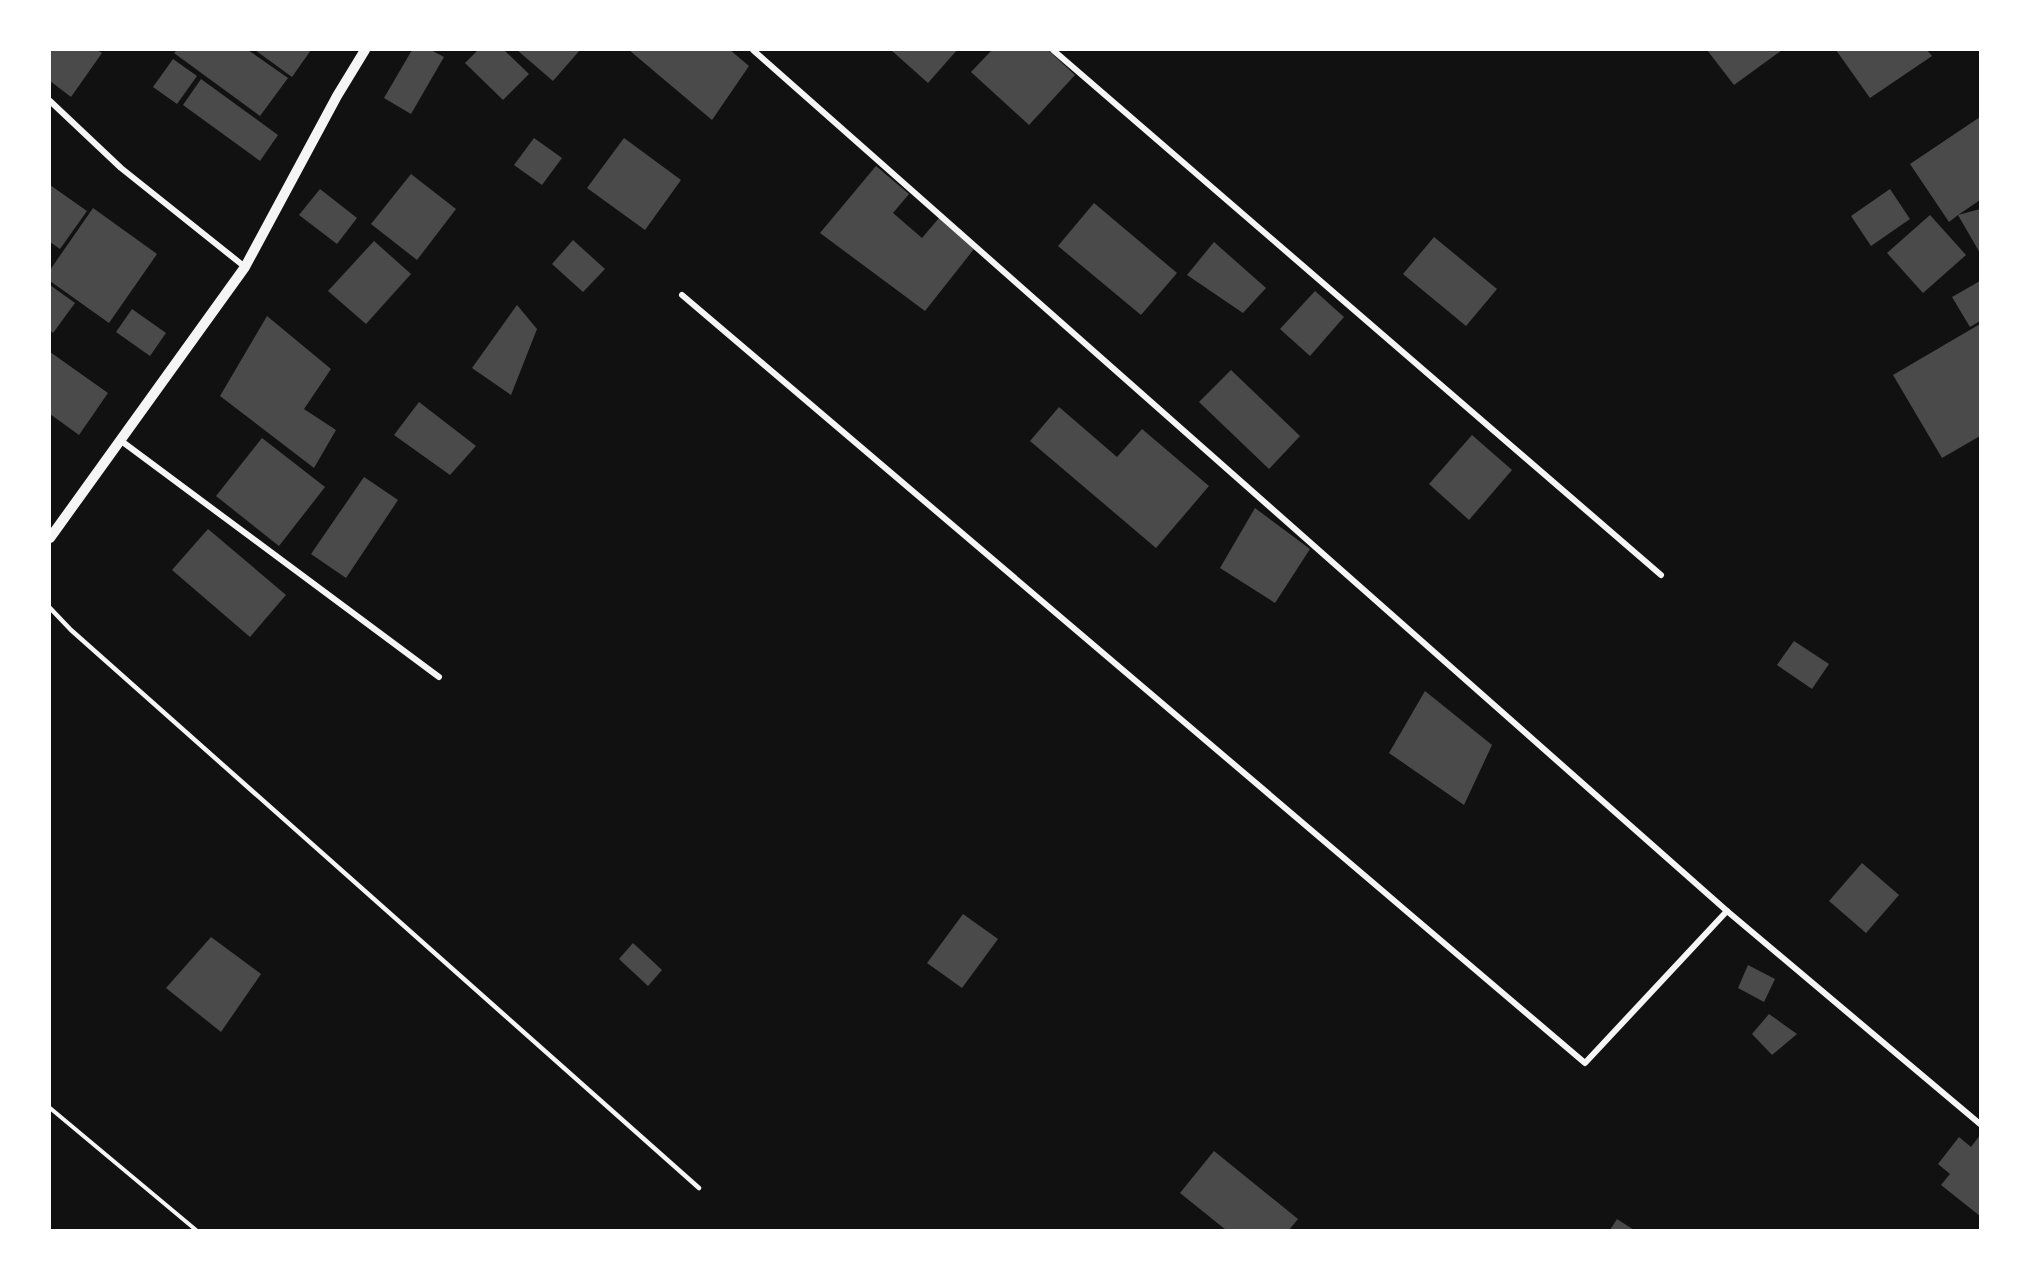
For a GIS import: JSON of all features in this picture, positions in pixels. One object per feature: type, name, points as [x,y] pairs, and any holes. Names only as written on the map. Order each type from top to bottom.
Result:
[{"type":"street","points":[[50,538],[245,267],[337,96],[365,50]]},
{"type":"street","points":[[753,50],[1727,911],[1980,1124]]},
{"type":"street","points":[[1053,50],[1661,575]]},
{"type":"street","points":[[50,100],[121,168],[245,267]]},
{"type":"street","points":[[682,296],[1585,1064],[1727,911]]},
{"type":"street","points":[[120,440],[439,677]]},
{"type":"lane","points":[[50,608],[71,630],[699,1188]]},
{"type":"path","points":[[50,1108],[196,1230]]},
{"type":"building","points":[[50,50],[97,50],[102,53],[71,97],[50,81]]},
{"type":"building","points":[[177,50],[248,50],[288,78],[260,116],[174,53]]},
{"type":"building","points":[[255,50],[311,50],[292,77]]},
{"type":"building","points":[[412,50],[431,50],[444,57],[411,114],[384,98]]},
{"type":"building","points":[[478,50],[504,50],[529,74],[503,100],[465,63]]},
{"type":"building","points":[[517,50],[580,50],[553,81]]},
{"type":"building","points":[[629,50],[730,50],[749,66],[712,120]]},
{"type":"building","points":[[891,50],[957,50],[928,83]]},
{"type":"building","points":[[992,50],[1048,50],[1075,75],[1029,125],[971,72]]},
{"type":"building","points":[[1707,50],[1782,50],[1734,85]]},
{"type":"building","points":[[1836,50],[1927,50],[1932,56],[1870,98]]},
{"type":"building","points":[[173,59],[197,76],[177,104],[153,87]]},
{"type":"building","points":[[201,79],[278,135],[260,161],[183,105]]},
{"type":"building","points":[[1980,117],[1980,200],[1949,222],[1910,164]]},
{"type":"building","points":[[534,138],[562,158],[542,185],[514,165]]},
{"type":"building","points":[[624,138],[681,180],[645,230],[587,188]]},
{"type":"building","points":[[876,166],[909,194],[893,213],[922,238],[939,218],[974,249],[925,311],[820,233]]},
{"type":"building","points":[[411,174],[456,209],[417,260],[371,224]]},
{"type":"building","points":[[50,185],[87,211],[60,249],[50,242]]},
{"type":"building","points":[[320,189],[357,218],[337,244],[299,215]]},
{"type":"building","points":[[1890,189],[1910,219],[1871,246],[1851,216]]},
{"type":"building","points":[[1094,203],[1177,273],[1141,315],[1058,246]]},
{"type":"building","points":[[93,208],[157,254],[109,323],[50,281],[50,270]]},
{"type":"building","points":[[1980,209],[1980,253],[1958,215]]},
{"type":"building","points":[[1930,215],[1966,255],[1923,293],[1887,253]]},
{"type":"building","points":[[1434,237],[1497,289],[1466,326],[1403,274]]},
{"type":"building","points":[[573,240],[605,269],[583,292],[552,264]]},
{"type":"building","points":[[374,241],[411,274],[366,324],[328,291]]},
{"type":"building","points":[[1214,242],[1266,288],[1243,313],[1187,275]]},
{"type":"building","points":[[1980,281],[1980,321],[1970,327],[1952,297]]},
{"type":"building","points":[[50,285],[75,303],[53,333],[50,330]]},
{"type":"building","points":[[1315,291],[1344,317],[1310,356],[1280,329]]},
{"type":"building","points":[[517,305],[537,329],[511,395],[472,368]]},
{"type":"building","points":[[132,309],[166,333],[150,356],[116,332]]},
{"type":"building","points":[[267,316],[331,369],[304,409],[336,430],[314,468],[220,396]]},
{"type":"building","points":[[1980,324],[1980,436],[1942,458],[1893,375]]},
{"type":"building","points":[[50,352],[108,393],[79,435],[50,414]]},
{"type":"building","points":[[1231,370],[1300,436],[1269,469],[1199,402]]},
{"type":"building","points":[[419,402],[476,446],[450,475],[394,435]]},
{"type":"building","points":[[1059,407],[1117,457],[1142,429],[1209,486],[1156,548],[1030,441]]},
{"type":"building","points":[[1472,435],[1512,470],[1469,520],[1429,484]]},
{"type":"building","points":[[262,438],[325,487],[279,546],[216,496]]},
{"type":"building","points":[[364,477],[398,500],[346,578],[311,554]]},
{"type":"building","points":[[1255,508],[1310,549],[1275,603],[1220,568]]},
{"type":"building","points":[[208,529],[286,595],[250,637],[172,570]]},
{"type":"building","points":[[1794,641],[1829,664],[1812,689],[1777,665]]},
{"type":"building","points":[[1425,691],[1492,745],[1464,805],[1389,753]]},
{"type":"building","points":[[1862,863],[1899,895],[1866,933],[1829,901]]},
{"type":"building","points":[[963,914],[998,939],[962,988],[927,963]]},
{"type":"building","points":[[211,937],[261,974],[221,1032],[166,988]]},
{"type":"building","points":[[633,943],[662,970],[648,986],[619,959]]},
{"type":"building","points":[[1748,965],[1775,979],[1764,1002],[1738,988]]},
{"type":"building","points":[[1769,1014],[1797,1034],[1772,1055],[1752,1034]]},
{"type":"building","points":[[1980,1135],[1980,1216],[1941,1185],[1950,1174],[1938,1164],[1959,1137],[1971,1147]]},
{"type":"building","points":[[1214,1151],[1298,1219],[1289,1230],[1226,1230],[1180,1193]]},
{"type":"building","points":[[1617,1219],[1634,1230],[1610,1230]]}]
